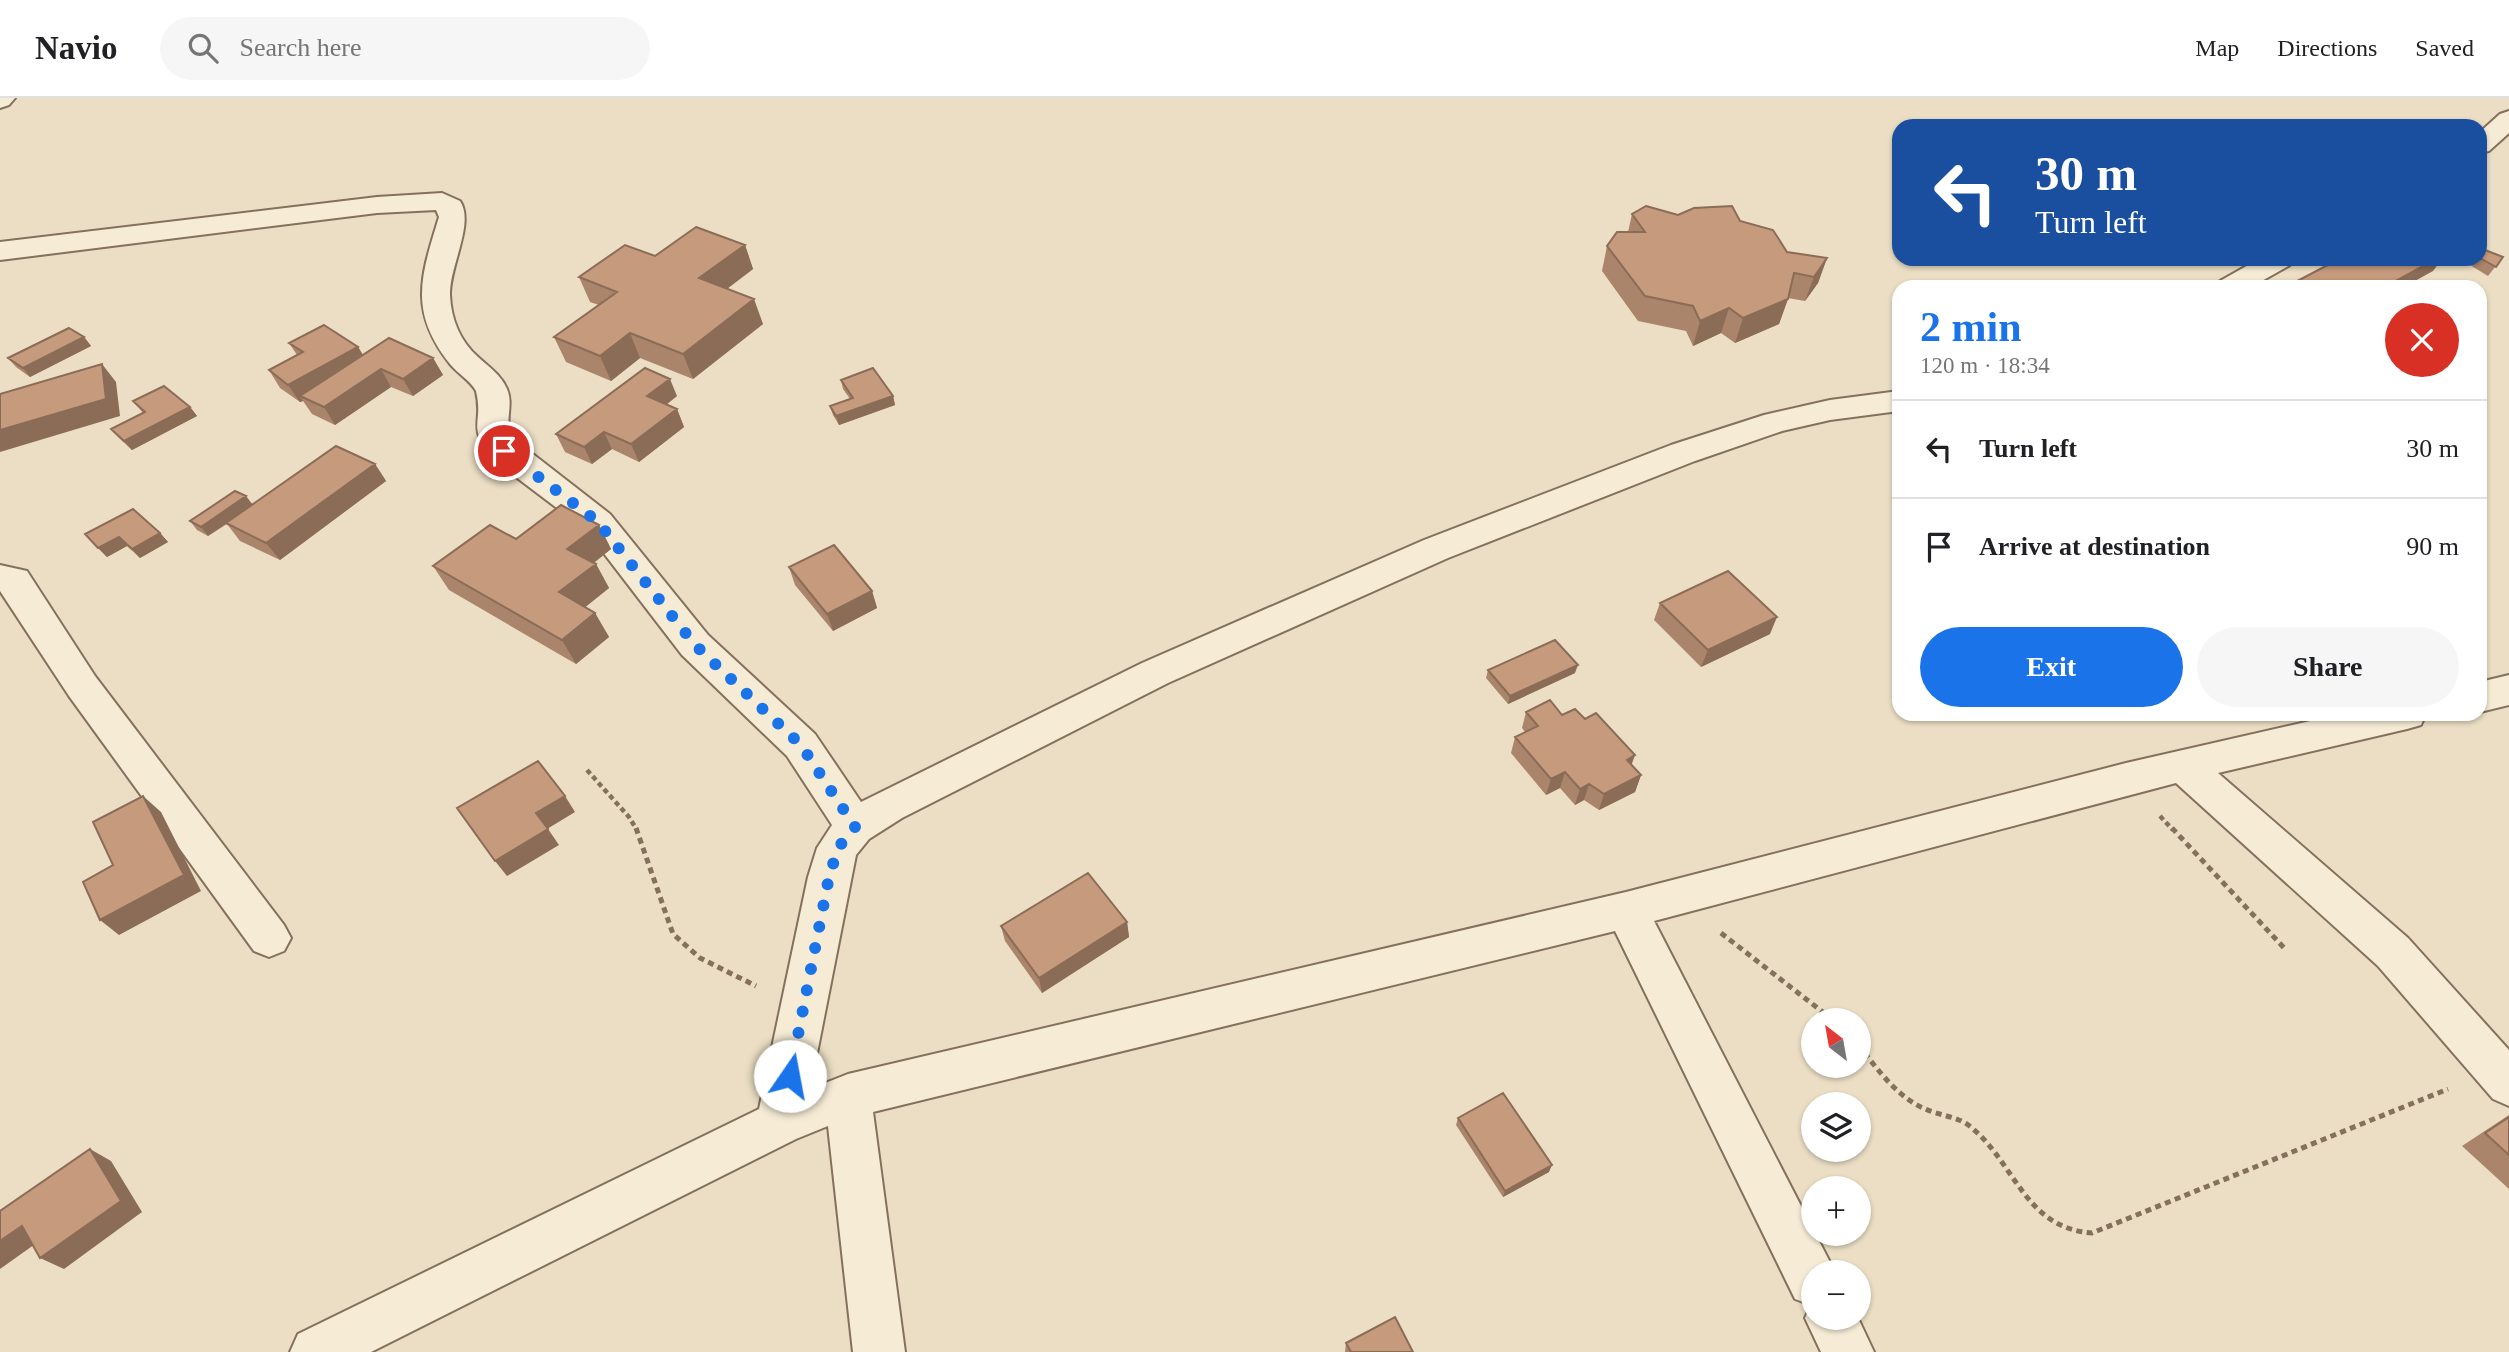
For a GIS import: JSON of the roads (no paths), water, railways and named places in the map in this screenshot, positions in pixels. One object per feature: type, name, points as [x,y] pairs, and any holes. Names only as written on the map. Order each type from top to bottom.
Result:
[{"type":"street","points":[[2487,139],[2508,121]]},
{"type":"street","points":[[0,251],[388,204],[442,201],[450,207],[453,217],[434,278],[437,320],[463,360],[487,382],[493,393],[489,422],[492,437],[504,451],[598,522],[695,645],[801,745],[855,827]]},
{"type":"street","points":[[2242,280],[2268,266]]},
{"type":"street","points":[[779,1123],[805,1007],[829,877],[838,848],[855,827],[888,806],[1154,673],[1436,549],[1683,453],[1762,427],[1830,410],[1892,402]]},
{"type":"street","points":[[0,578],[14,580],[82,686],[269,938]]},
{"type":"street","points":[[316,1352],[779,1123],[848,1096],[1626,910],[2126,779],[2378,721]]},
{"type":"street","points":[[2184,767],[2392,952],[2502,1077]]},
{"type":"street","points":[[1626,910],[1802,1260]]},
{"type":"street","points":[[848,1096],[878,1352]]},
{"type":"street","points":[[1837,1330],[1848,1352]]}]
